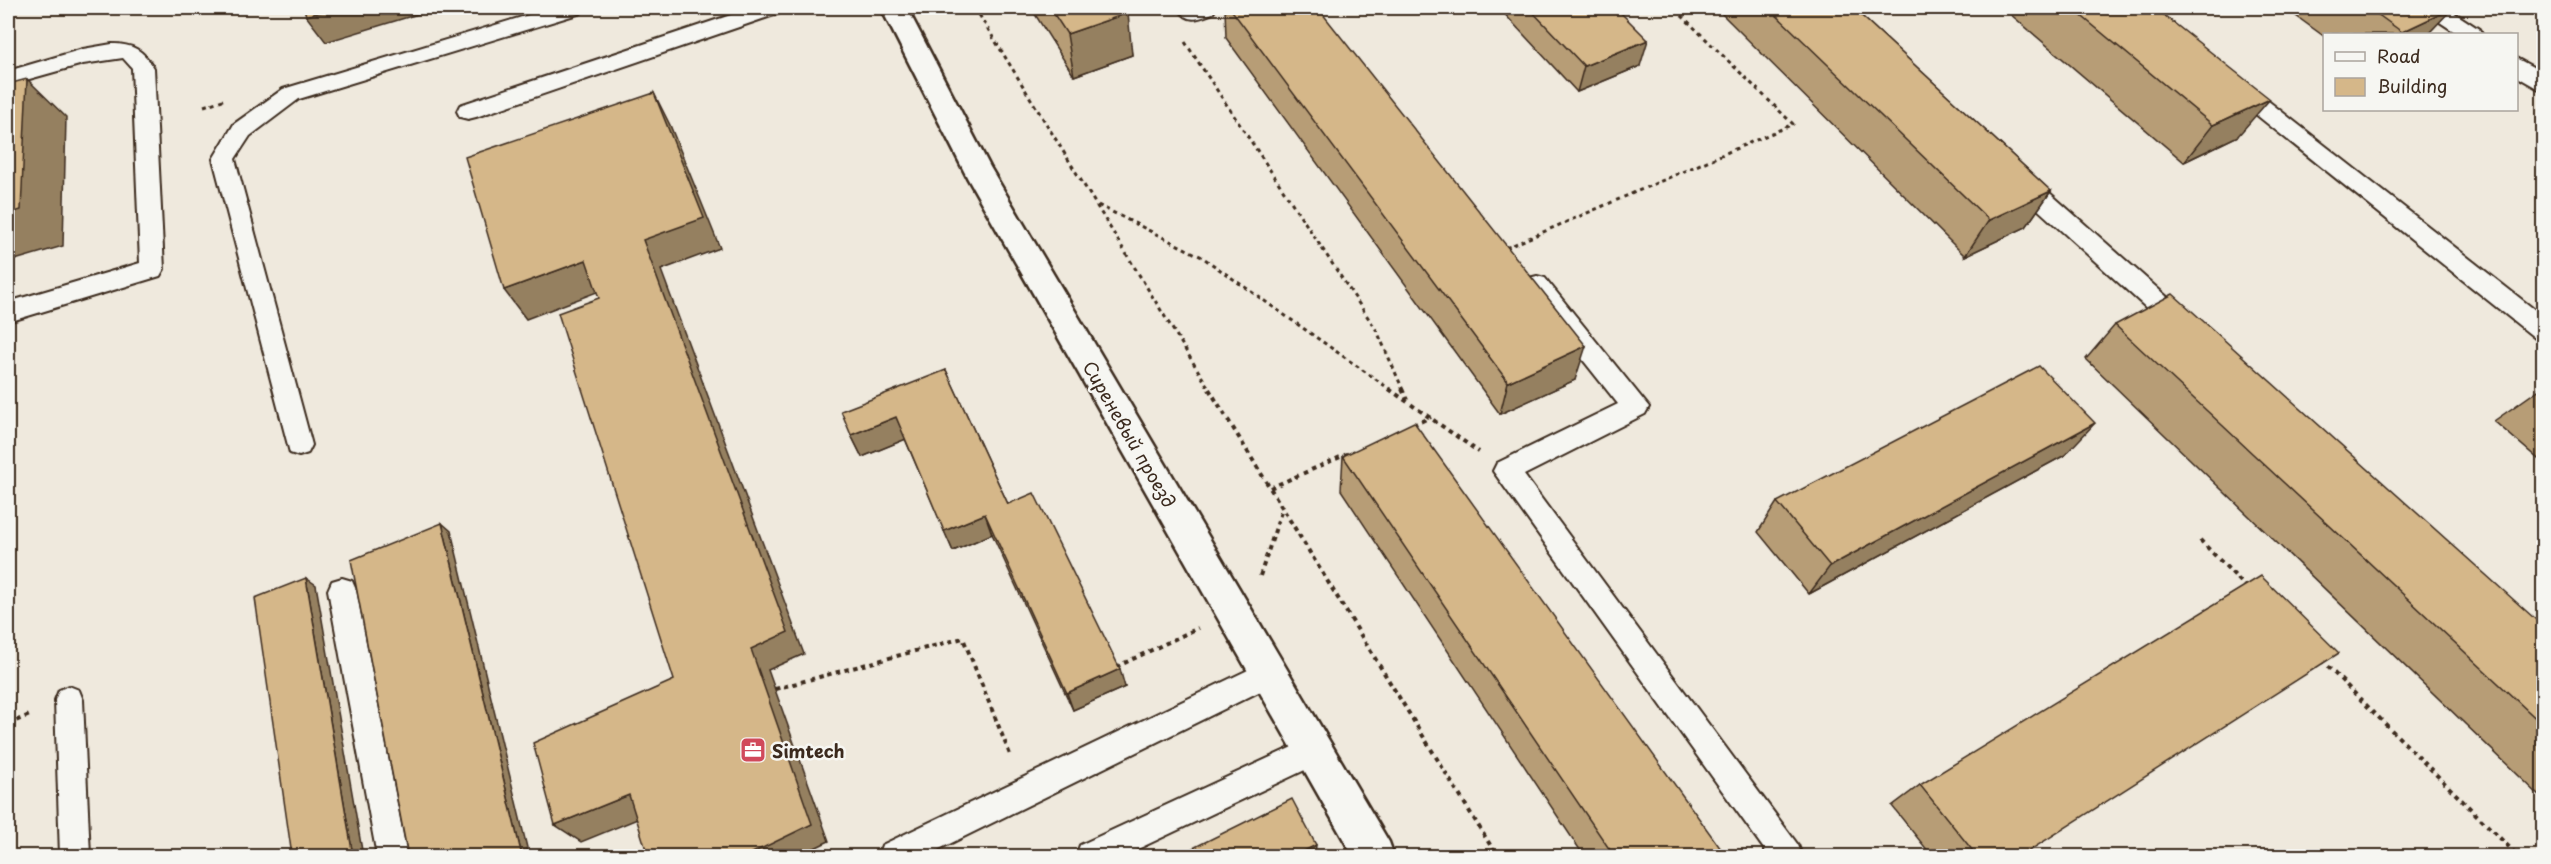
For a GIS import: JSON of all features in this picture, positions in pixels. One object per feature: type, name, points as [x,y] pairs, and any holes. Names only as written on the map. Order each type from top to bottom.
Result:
[{"type":"street","name":"Сиреневый проезд","points":[[894,8],[978,171],[1375,856]]},
{"type":"lane","points":[[299,445],[224,159],[236,139],[242,130],[291,94],[574,8]]},
{"type":"lane","points":[[468,111],[773,8]]},
{"type":"lane","points":[[2433,8],[2470,33]]},
{"type":"lane","points":[[8,78],[103,52],[123,51],[135,56],[143,68],[153,269],[8,312]]},
{"type":"lane","points":[[2518,66],[2544,84]]},
{"type":"lane","points":[[2220,74],[2544,331]]},
{"type":"lane","points":[[1997,159],[2200,342]]},
{"type":"lane","points":[[1506,248],[1636,407],[1506,471],[1787,856]]},
{"type":"lane","points":[[342,590],[392,856]]},
{"type":"lane","points":[[893,856],[1269,673]]},
{"type":"lane","points":[[69,700],[75,856]]},
{"type":"lane","points":[[1091,856],[1314,750]]},
{"type":"path","points":[[975,8],[1497,856]]},
{"type":"path","points":[[1506,248],[1793,124],[1674,8]]},
{"type":"path","points":[[1195,9],[1178,31],[1377,332],[1407,400]]},
{"type":"path","points":[[1096,205],[1202,257],[1506,471]]},
{"type":"path","points":[[1410,427],[1431,417]]},
{"type":"path","points":[[1270,488],[1356,450]]},
{"type":"path","points":[[1115,668],[1238,619],[1282,508]]},
{"type":"path","points":[[2200,540],[2250,590]]},
{"type":"path","points":[[775,689],[963,638],[1025,791]]},
{"type":"path","points":[[2317,657],[2518,856]]},
{"type":"building","points":[[304,8],[333,8],[306,16]]},
{"type":"building","points":[[1050,8],[1124,8],[1128,13],[1067,34]]},
{"type":"building","points":[[1230,8],[1318,8],[1586,346],[1508,382]]},
{"type":"building","points":[[1529,8],[1616,8],[1648,40],[1584,66]]},
{"type":"building","points":[[1769,8],[1853,8],[2051,191],[1989,220]]},
{"type":"building","points":[[2072,8],[2155,8],[2270,99],[2213,125]]},
{"type":"building","points":[[2369,8],[2453,8],[2402,32]]},
{"type":"building","points":[[27,79],[21,210],[8,214],[8,84]]},
{"type":"building","points":[[654,93],[704,218],[643,240],[788,632],[751,649],[812,824],[746,856],[648,856],[629,795],[555,825],[533,743],[674,680],[558,313],[599,298],[586,260],[504,290],[465,157]]},
{"type":"building","points":[[2173,294],[2544,627],[2544,726],[2115,325]]},
{"type":"building","points":[[2039,366],[2095,423],[1830,566],[1777,502]]},
{"type":"building","points":[[946,370],[1008,504],[1034,493],[1120,669],[1067,693],[985,514],[944,531],[896,417],[851,435],[841,411]]},
{"type":"building","points":[[1414,422],[1726,856],[1614,856],[1343,456]]},
{"type":"building","points":[[442,523],[522,856],[408,856],[351,560]]},
{"type":"building","points":[[2261,576],[2339,653],[2021,856],[1977,856],[1920,785]]},
{"type":"building","points":[[306,578],[353,856],[292,856],[255,598]]},
{"type":"building","points":[[1292,799],[1316,845],[1294,856],[1177,856]]},
{"type":"place","name":"Simtech","points":[[753,750]]}]
